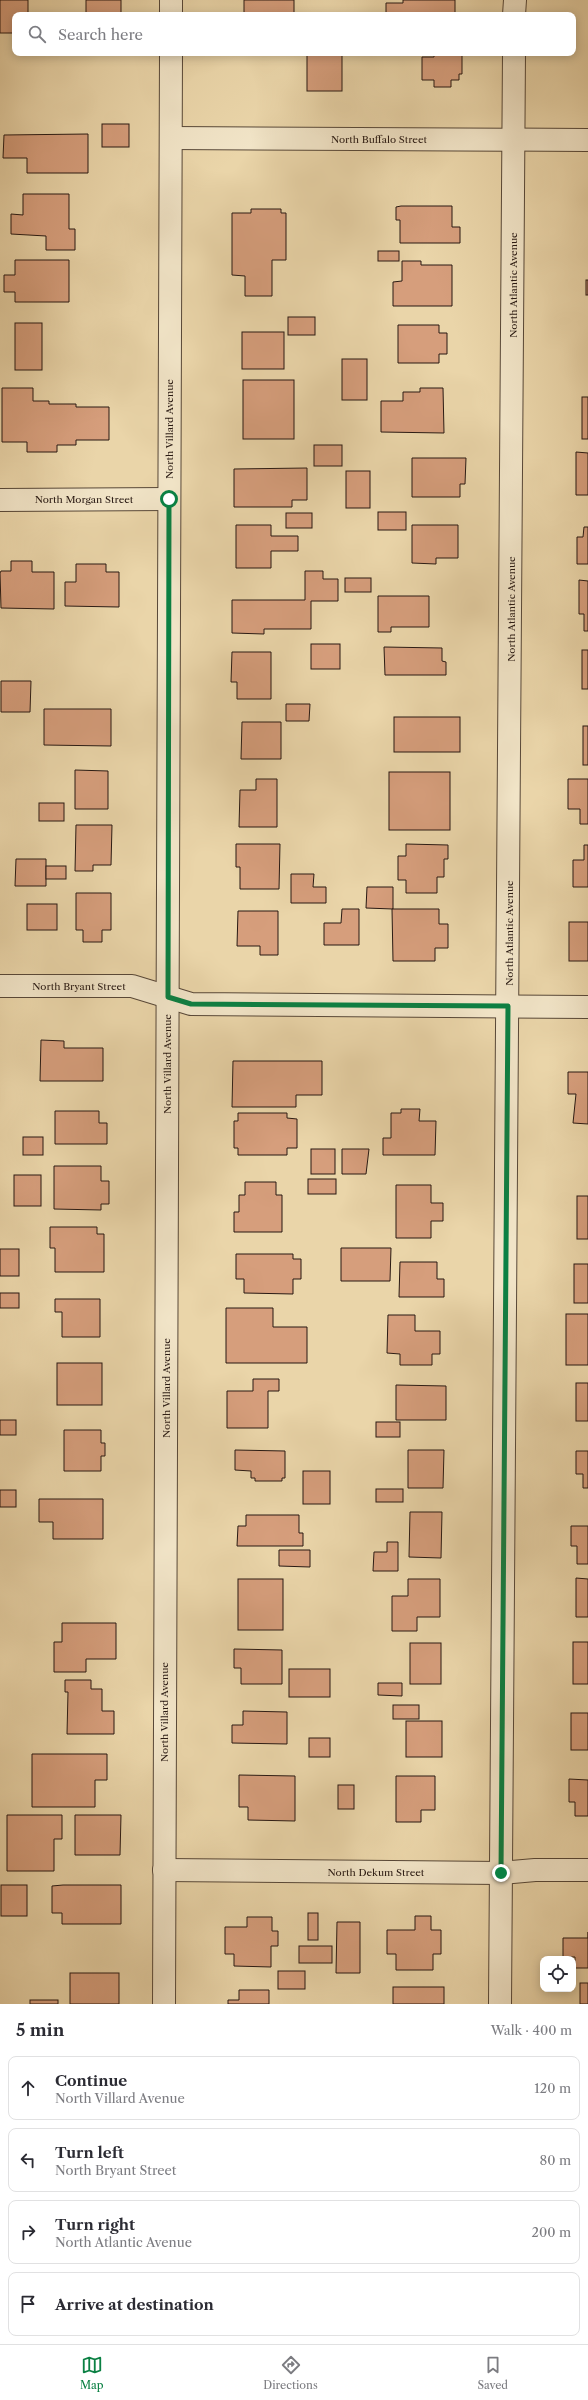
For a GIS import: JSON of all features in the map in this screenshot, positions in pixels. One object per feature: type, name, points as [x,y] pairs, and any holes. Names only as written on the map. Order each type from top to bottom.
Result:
[{"type":"street","points":[[171,0],[171,12]]},
{"type":"street","points":[[514,12],[515,0]]},
{"type":"street","name":"North Villard Avenue","points":[[164,2004],[171,56]]},
{"type":"street","name":"North Atlantic Avenue","points":[[500,2004],[514,56]]},
{"type":"street","name":"North Buffalo Street","points":[[171,138],[588,140]]},
{"type":"street","name":"North Morgan Street","points":[[0,500],[169,499]]},
{"type":"street","name":"North Bryant Street","points":[[0,986],[132,986],[191,1004],[588,1007]]},
{"type":"street","name":"North Dekum Street","points":[[164,1870],[501,1873],[535,1870],[588,1870]]},
{"type":"building","points":[[0,0],[28,0],[28,12],[12,12],[12,33],[0,33]]},
{"type":"building","points":[[86,0],[121,0],[121,12],[86,12]]},
{"type":"building","points":[[244,0],[294,0],[294,12],[244,12]]},
{"type":"building","points":[[403,0],[455,0],[455,12],[386,12],[386,3],[403,3]]},
{"type":"building","points":[[307,56],[342,56],[342,91],[307,91]]},
{"type":"building","points":[[462,56],[462,74],[459,74],[459,80],[451,80],[451,87],[434,87],[434,80],[422,80],[422,57]]},
{"type":"building","points":[[102,124],[129,124],[129,147],[102,147]]},
{"type":"building","points":[[88,134],[88,173],[27,173],[27,158],[3,158],[4,135]]},
{"type":"building","points":[[23,194],[69,194],[69,229],[75,229],[75,250],[46,250],[46,236],[11,234],[11,214],[23,215]]},
{"type":"building","points":[[452,206],[452,227],[460,227],[460,243],[400,243],[400,220],[396,220],[396,207]]},
{"type":"building","points":[[251,209],[281,209],[281,213],[286,213],[286,260],[272,260],[272,296],[245,296],[245,276],[232,275],[232,213],[251,213]]},
{"type":"building","points":[[378,251],[399,251],[399,261],[378,261]]},
{"type":"building","points":[[15,260],[69,260],[69,302],[15,302],[15,292],[4,292],[4,275],[15,275]]},
{"type":"building","points":[[402,261],[421,261],[421,265],[452,265],[452,306],[393,306],[393,282],[402,281]]},
{"type":"building","points":[[586,280],[588,280],[588,295],[586,295]]},
{"type":"building","points":[[288,317],[315,317],[315,335],[288,335]]},
{"type":"building","points":[[15,323],[42,323],[42,370],[15,370]]},
{"type":"building","points":[[398,325],[439,325],[439,333],[447,333],[447,354],[439,354],[439,363],[398,363]]},
{"type":"building","points":[[242,332],[284,332],[284,369],[242,369]]},
{"type":"building","points":[[342,359],[367,359],[367,400],[342,400]]},
{"type":"building","points":[[243,380],[294,380],[294,439],[243,439]]},
{"type":"building","points":[[2,388],[33,388],[33,401],[49,401],[49,404],[76,404],[76,407],[109,407],[109,440],[76,440],[76,445],[57,445],[57,452],[27,452],[27,442],[2,442]]},
{"type":"building","points":[[420,388],[443,388],[444,433],[381,432],[381,401],[403,401],[403,392],[420,392]]},
{"type":"building","points":[[582,397],[588,397],[588,439],[582,439]]},
{"type":"building","points":[[314,445],[342,445],[342,466],[314,466]]},
{"type":"building","points":[[576,452],[588,453],[588,495],[576,495]]},
{"type":"building","points":[[412,458],[466,458],[465,484],[460,484],[460,497],[412,497]]},
{"type":"building","points":[[307,468],[307,500],[292,500],[292,507],[234,507],[234,469]]},
{"type":"building","points":[[346,471],[370,471],[370,508],[346,508]]},
{"type":"building","points":[[378,512],[406,512],[406,530],[378,530]]},
{"type":"building","points":[[286,513],[312,513],[312,528],[286,528]]},
{"type":"building","points":[[236,525],[271,525],[271,536],[298,536],[298,551],[271,551],[271,568],[236,568]]},
{"type":"building","points":[[412,525],[458,525],[458,558],[436,558],[436,564],[412,563]]},
{"type":"building","points":[[584,527],[588,527],[588,564],[577,564],[577,537],[583,537]]},
{"type":"building","points":[[11,561],[32,561],[32,572],[54,572],[54,609],[1,608],[0,573],[1,571],[11,571]]},
{"type":"building","points":[[76,564],[106,564],[106,572],[119,572],[119,607],[65,606],[65,582],[76,582]]},
{"type":"building","points":[[305,571],[323,571],[323,579],[338,579],[338,601],[311,601],[311,629],[264,629],[264,634],[232,633],[232,600],[305,600]]},
{"type":"building","points":[[345,578],[371,578],[371,592],[345,592]]},
{"type":"building","points":[[579,580],[588,581],[588,631],[584,631],[584,614],[579,614]]},
{"type":"building","points":[[378,596],[429,596],[429,627],[391,627],[391,632],[378,632]]},
{"type":"building","points":[[311,644],[340,644],[340,669],[311,669]]},
{"type":"building","points":[[384,647],[442,648],[442,661],[446,662],[446,675],[385,675]]},
{"type":"building","points":[[582,650],[588,650],[588,689],[582,689]]},
{"type":"building","points":[[232,652],[271,652],[271,699],[237,699],[237,682],[231,682]]},
{"type":"building","points":[[1,681],[31,681],[30,712],[1,712]]},
{"type":"building","points":[[286,704],[310,704],[309,721],[286,721]]},
{"type":"building","points":[[44,709],[111,709],[111,746],[44,745]]},
{"type":"building","points":[[394,717],[460,717],[460,752],[394,752]]},
{"type":"building","points":[[242,722],[281,722],[281,759],[241,759]]},
{"type":"building","points":[[583,726],[588,726],[588,765],[583,765]]},
{"type":"building","points":[[75,770],[108,771],[108,809],[75,809]]},
{"type":"building","points":[[389,772],[450,772],[450,830],[389,830]]},
{"type":"building","points":[[256,779],[277,779],[277,827],[239,827],[240,790],[256,790]]},
{"type":"building","points":[[568,779],[588,779],[588,824],[580,824],[580,809],[568,809]]},
{"type":"building","points":[[39,803],[64,803],[64,821],[39,821]]},
{"type":"building","points":[[76,825],[112,825],[111,865],[93,865],[93,871],[75,871]]},
{"type":"building","points":[[236,844],[280,844],[279,889],[240,889],[240,867],[236,867]]},
{"type":"building","points":[[406,844],[448,845],[448,859],[444,859],[444,877],[437,877],[437,893],[406,893],[406,880],[398,880],[398,856],[406,856]]},
{"type":"building","points":[[584,845],[588,845],[588,887],[573,887],[573,860],[584,860]]},
{"type":"building","points":[[16,859],[46,859],[46,886],[15,886]]},
{"type":"building","points":[[46,866],[66,866],[66,879],[46,879]]},
{"type":"building","points":[[291,874],[314,874],[313,887],[326,887],[326,903],[291,903]]},
{"type":"building","points":[[367,887],[393,887],[393,909],[366,908]]},
{"type":"building","points":[[76,893],[111,893],[111,930],[102,930],[102,942],[83,942],[83,930],[76,930]]},
{"type":"building","points":[[27,904],[57,904],[57,930],[27,930]]},
{"type":"building","points":[[342,909],[359,909],[359,945],[324,945],[324,923],[341,923]]},
{"type":"building","points":[[392,909],[439,909],[439,924],[448,924],[448,948],[435,948],[435,961],[393,961]]},
{"type":"building","points":[[238,911],[278,911],[278,955],[260,955],[260,946],[237,946]]},
{"type":"building","points":[[569,922],[588,922],[588,961],[569,961]]},
{"type":"building","points":[[41,1040],[64,1041],[64,1048],[103,1048],[103,1081],[40,1081]]},
{"type":"building","points":[[233,1061],[322,1061],[322,1095],[296,1095],[296,1107],[232,1107]]},
{"type":"building","points":[[568,1072],[588,1072],[588,1124],[573,1123],[576,1094],[568,1094]]},
{"type":"building","points":[[401,1109],[420,1109],[419,1121],[436,1121],[435,1155],[383,1155],[383,1138],[391,1138],[391,1113],[401,1113]]},
{"type":"building","points":[[55,1111],[99,1111],[99,1123],[107,1123],[107,1144],[55,1144]]},
{"type":"building","points":[[238,1113],[287,1113],[287,1118],[297,1119],[297,1148],[287,1148],[287,1155],[238,1155],[238,1148],[234,1148],[234,1121],[238,1121]]},
{"type":"building","points":[[23,1137],[43,1137],[43,1155],[23,1155]]},
{"type":"building","points":[[311,1149],[335,1149],[335,1174],[311,1174]]},
{"type":"building","points":[[342,1149],[369,1149],[366,1174],[342,1174]]},
{"type":"building","points":[[54,1166],[101,1166],[101,1181],[109,1181],[109,1204],[101,1204],[101,1210],[54,1209]]},
{"type":"building","points":[[14,1175],[41,1175],[41,1206],[14,1206]]},
{"type":"building","points":[[308,1179],[336,1179],[336,1194],[308,1194]]},
{"type":"building","points":[[245,1182],[276,1182],[276,1195],[282,1195],[282,1232],[234,1232],[234,1212],[239,1212],[239,1195],[245,1195]]},
{"type":"building","points":[[396,1185],[431,1185],[431,1203],[443,1203],[443,1221],[431,1221],[431,1238],[396,1238]]},
{"type":"building","points":[[577,1196],[588,1196],[588,1239],[577,1239]]},
{"type":"building","points":[[50,1227],[97,1227],[97,1234],[104,1234],[104,1272],[55,1272],[55,1248],[50,1248]]},
{"type":"building","points":[[341,1248],[391,1248],[390,1281],[341,1281]]},
{"type":"building","points":[[0,1249],[19,1249],[19,1276],[0,1276]]},
{"type":"building","points":[[236,1254],[293,1254],[293,1259],[301,1259],[301,1279],[293,1279],[293,1294],[244,1293],[244,1279],[236,1279]]},
{"type":"building","points":[[400,1262],[437,1262],[437,1279],[444,1279],[444,1297],[399,1297]]},
{"type":"building","points":[[574,1264],[588,1264],[588,1303],[574,1303]]},
{"type":"building","points":[[0,1293],[19,1293],[19,1308],[0,1308]]},
{"type":"building","points":[[55,1299],[100,1299],[100,1337],[62,1337],[62,1312],[55,1312]]},
{"type":"building","points":[[226,1308],[273,1308],[273,1327],[307,1327],[307,1363],[226,1363]]},
{"type":"building","points":[[566,1314],[588,1314],[588,1365],[566,1365]]},
{"type":"building","points":[[388,1315],[415,1315],[415,1331],[440,1331],[440,1354],[432,1354],[432,1365],[400,1365],[400,1354],[387,1353]]},
{"type":"building","points":[[57,1363],[102,1363],[102,1405],[57,1405]]},
{"type":"building","points":[[253,1379],[279,1379],[279,1391],[268,1391],[268,1428],[227,1428],[227,1391],[253,1391]]},
{"type":"building","points":[[576,1383],[588,1383],[588,1421],[576,1421]]},
{"type":"building","points":[[396,1385],[446,1386],[446,1420],[396,1420]]},
{"type":"building","points":[[0,1420],[16,1420],[16,1435],[0,1435]]},
{"type":"building","points":[[376,1422],[400,1422],[400,1437],[376,1437]]},
{"type":"building","points":[[64,1430],[101,1430],[101,1443],[105,1443],[105,1456],[101,1456],[101,1471],[64,1471]]},
{"type":"building","points":[[235,1450],[285,1451],[285,1478],[282,1478],[282,1481],[255,1481],[255,1478],[251,1478],[251,1471],[235,1470]]},
{"type":"building","points":[[408,1450],[444,1450],[443,1488],[408,1488]]},
{"type":"building","points":[[576,1451],[588,1451],[588,1488],[583,1488],[583,1474],[576,1474]]},
{"type":"building","points":[[303,1471],[330,1471],[330,1504],[303,1504]]},
{"type":"building","points":[[376,1489],[403,1489],[403,1502],[376,1502]]},
{"type":"building","points":[[0,1490],[16,1490],[16,1507],[0,1507]]},
{"type":"building","points":[[39,1499],[103,1499],[103,1539],[53,1539],[53,1522],[39,1522]]},
{"type":"building","points":[[410,1512],[442,1512],[441,1558],[409,1557]]},
{"type":"building","points":[[246,1515],[299,1515],[299,1533],[303,1533],[303,1546],[237,1546],[238,1526],[246,1526]]},
{"type":"building","points":[[571,1526],[588,1526],[588,1564],[577,1564],[577,1546],[571,1546]]},
{"type":"building","points":[[387,1542],[398,1542],[398,1571],[373,1571],[374,1552],[387,1552]]},
{"type":"building","points":[[279,1550],[310,1550],[310,1567],[279,1566]]},
{"type":"building","points":[[576,1578],[588,1579],[588,1617],[576,1617]]},
{"type":"building","points":[[238,1579],[283,1579],[283,1630],[238,1630]]},
{"type":"building","points":[[408,1579],[440,1579],[440,1617],[417,1617],[417,1631],[392,1631],[392,1596],[408,1596]]},
{"type":"building","points":[[62,1623],[116,1623],[116,1659],[86,1659],[86,1672],[54,1672],[54,1642],[62,1642]]},
{"type":"building","points":[[573,1642],[588,1642],[588,1684],[573,1684]]},
{"type":"building","points":[[410,1643],[441,1643],[441,1684],[410,1684]]},
{"type":"building","points":[[234,1649],[282,1650],[282,1684],[241,1684],[241,1668],[234,1668]]},
{"type":"building","points":[[289,1669],[330,1669],[330,1697],[289,1697]]},
{"type":"building","points":[[65,1680],[91,1680],[91,1689],[102,1689],[102,1711],[114,1711],[114,1734],[67,1734],[68,1692],[65,1692]]},
{"type":"building","points":[[378,1683],[402,1683],[402,1696],[378,1695]]},
{"type":"building","points":[[393,1705],[419,1705],[419,1719],[393,1719]]},
{"type":"building","points":[[243,1711],[287,1712],[287,1744],[232,1743],[232,1725],[243,1725]]},
{"type":"building","points":[[571,1713],[588,1713],[588,1750],[571,1750]]},
{"type":"building","points":[[406,1721],[442,1721],[442,1757],[406,1757]]},
{"type":"building","points":[[309,1738],[330,1738],[330,1757],[309,1757]]},
{"type":"building","points":[[32,1754],[107,1754],[107,1780],[95,1780],[95,1807],[32,1807]]},
{"type":"building","points":[[239,1775],[295,1776],[295,1821],[248,1820],[248,1807],[239,1807]]},
{"type":"building","points":[[396,1776],[435,1776],[435,1810],[421,1810],[421,1822],[396,1822]]},
{"type":"building","points":[[569,1779],[588,1780],[588,1816],[575,1816],[575,1802],[569,1802]]},
{"type":"building","points":[[338,1785],[354,1785],[354,1809],[338,1809]]},
{"type":"building","points":[[7,1815],[62,1815],[62,1839],[54,1839],[54,1871],[7,1871]]},
{"type":"building","points":[[75,1815],[121,1815],[120,1855],[75,1855]]},
{"type":"building","points":[[1,1885],[27,1885],[27,1916],[1,1916]]},
{"type":"building","points":[[121,1885],[121,1924],[62,1924],[62,1913],[52,1913],[52,1886]]},
{"type":"building","points":[[308,1913],[318,1913],[318,1940],[308,1940]]},
{"type":"building","points":[[415,1916],[431,1916],[431,1930],[441,1930],[441,1954],[433,1954],[433,1970],[396,1970],[396,1954],[387,1954],[387,1930],[415,1930]]},
{"type":"building","points":[[247,1917],[272,1917],[272,1931],[278,1931],[278,1946],[271,1946],[271,1967],[234,1966],[234,1954],[225,1954],[225,1927],[247,1927]]},
{"type":"building","points":[[337,1922],[360,1922],[360,1973],[336,1973]]},
{"type":"building","points":[[563,1938],[588,1938],[588,1968],[576,1968],[576,1956],[563,1956]]},
{"type":"building","points":[[299,1946],[332,1946],[332,1963],[299,1963]]},
{"type":"building","points":[[278,1971],[305,1971],[305,1989],[278,1989]]},
{"type":"building","points":[[70,1973],[119,1973],[119,2004],[70,2004]]},
{"type":"building","points":[[580,1983],[588,1983],[588,2004],[580,2004]]},
{"type":"building","points":[[393,1987],[444,1987],[444,2004],[393,2004]]},
{"type":"building","points":[[239,1990],[269,1990],[269,2004],[228,2004],[228,2000],[239,2000]]},
{"type":"building","points":[[30,2000],[58,2000],[58,2004],[30,2004]]},
{"type":"route","points":[[169,499],[168,997],[191,1004],[508,1006],[501,1873]]}]
